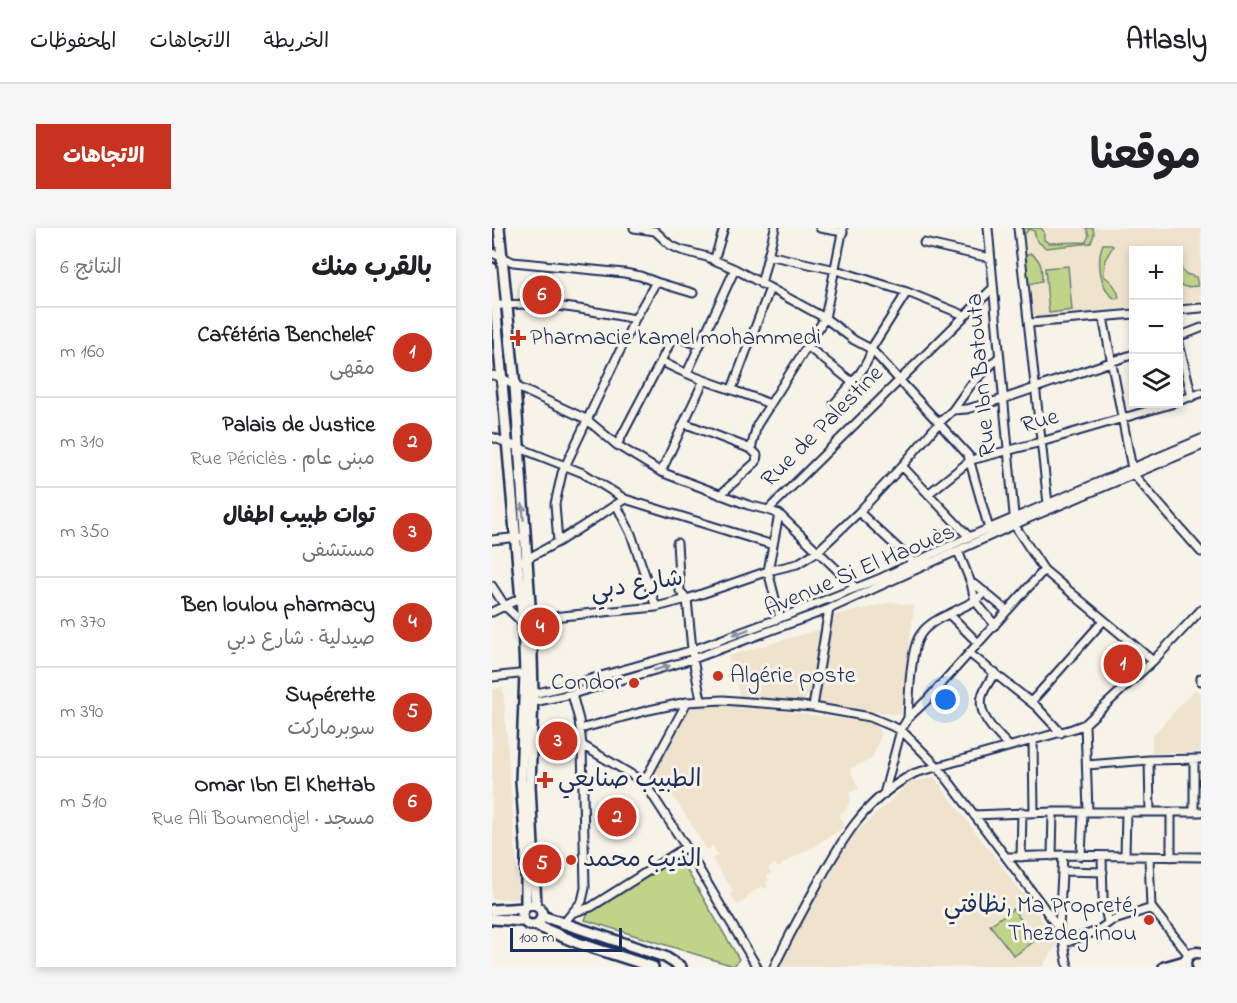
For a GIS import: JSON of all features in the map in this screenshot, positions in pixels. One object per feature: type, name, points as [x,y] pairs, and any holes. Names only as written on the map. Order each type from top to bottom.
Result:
[{"type":"main road","points":[[500,228],[515,386],[519,448],[520,537]]},
{"type":"main road","points":[[492,268],[497,376],[520,537],[527,621],[530,786],[529,907],[522,915],[523,921]]},
{"type":"main road","points":[[522,561],[521,598],[527,621]]},
{"type":"main road","points":[[492,910],[529,907],[540,910],[542,916],[535,925]]},
{"type":"main road","points":[[542,916],[665,957],[681,967]]},
{"type":"main road","points":[[492,919],[523,921],[568,939],[652,967]]},
{"type":"main road","points":[[1164,967],[1193,956]]},
{"type":"street","points":[[634,228],[655,231],[670,245],[735,269],[825,318],[871,349],[938,424],[965,450],[971,460],[989,529]]},
{"type":"street","points":[[714,261],[724,228]]},
{"type":"street","points":[[761,284],[775,228]]},
{"type":"street","points":[[751,449],[757,425],[825,318],[843,230],[820,228]]},
{"type":"street","name":"Rue Ibn Batouta","points":[[988,228],[1015,522]]},
{"type":"street","points":[[1018,228],[1048,504]]},
{"type":"street","points":[[924,243],[990,258]]},
{"type":"street","points":[[492,253],[513,262],[640,276],[693,293]]},
{"type":"street","points":[[768,255],[836,270],[907,292],[963,315]]},
{"type":"street","points":[[687,373],[735,269]]},
{"type":"street","points":[[558,542],[555,504],[559,480],[586,419],[635,319],[656,282]]},
{"type":"street","points":[[732,389],[770,288]]},
{"type":"street","name":"Rue de Palestine","points":[[497,376],[586,419],[617,445],[661,472],[748,505],[768,510],[963,315],[993,288]]},
{"type":"street","points":[[834,404],[869,359],[871,349],[907,292]]},
{"type":"street","points":[[494,306],[507,303],[604,313],[635,319]]},
{"type":"street","points":[[1183,310],[1201,308]]},
{"type":"street","points":[[1030,323],[1129,314]]},
{"type":"street","points":[[1103,317],[1132,471],[1201,552]]},
{"type":"street","points":[[1183,336],[1201,328]]},
{"type":"street","points":[[617,445],[674,338],[699,345]]},
{"type":"street","points":[[807,346],[852,382]]},
{"type":"street","points":[[1183,354],[1192,397]]},
{"type":"street","points":[[953,410],[967,409],[1003,399],[1129,356]]},
{"type":"street","name":"شارع دبي","points":[[527,621],[656,607],[797,564],[819,551],[859,512],[953,410],[970,386],[999,357]]},
{"type":"street","points":[[661,361],[704,380],[770,404]]},
{"type":"street","points":[[661,472],[704,380]]},
{"type":"street","points":[[1183,400],[1201,393]]},
{"type":"street","name":"Rue","points":[[928,494],[971,460],[1157,408]]},
{"type":"street","points":[[684,423],[751,449],[757,455],[756,462],[720,495]]},
{"type":"street","points":[[492,437],[583,473],[625,499],[773,545]]},
{"type":"street","name":"Avenue Si El Haouès","points":[[529,699],[693,650],[856,588],[883,582],[914,563],[969,537],[1015,522],[1201,439]]},
{"type":"street","name":"Avenue Si El Haouès","points":[[529,699],[572,694],[693,659],[829,609],[883,582],[958,551],[1048,504],[1201,446]]},
{"type":"street","points":[[902,466],[969,537]]},
{"type":"street","points":[[522,561],[558,542],[625,499]]},
{"type":"street","points":[[616,504],[631,534],[656,607]]},
{"type":"street","points":[[768,510],[779,514],[856,588]]},
{"type":"street","points":[[859,512],[914,563]]},
{"type":"street","points":[[779,514],[768,571],[780,618]]},
{"type":"street","points":[[1015,522],[1044,570],[1153,661]]},
{"type":"street","points":[[492,540],[520,537]]},
{"type":"street","points":[[677,543],[680,591],[687,599],[700,700]]},
{"type":"street","points":[[958,551],[971,583],[975,602],[995,625]]},
{"type":"street","points":[[884,794],[901,730],[908,718],[927,700],[1044,570]]},
{"type":"street","points":[[971,583],[986,592],[1007,611]]},
{"type":"street","points":[[492,586],[505,606],[527,621]]},
{"type":"street","points":[[908,718],[916,642],[925,629],[975,602],[986,592]]},
{"type":"street","points":[[492,612],[521,598]]},
{"type":"street","points":[[813,707],[829,609]]},
{"type":"street","points":[[774,967],[849,830],[867,808],[902,780],[915,774],[1061,733],[1085,724],[1153,661],[1201,610]]},
{"type":"street","points":[[949,614],[978,643]]},
{"type":"street","points":[[1031,702],[1104,620]]},
{"type":"street","points":[[969,653],[1031,702],[1061,733]]},
{"type":"street","points":[[995,672],[982,694],[981,702],[989,725],[1009,746]]},
{"type":"street","points":[[492,677],[529,673]]},
{"type":"street","points":[[564,923],[582,901],[585,888],[582,745],[572,694]]},
{"type":"street","points":[[580,729],[687,702],[723,700],[813,707],[870,717],[901,730],[938,767],[1059,929],[1065,943],[1068,967]]},
{"type":"street","points":[[644,782],[674,722],[687,702]]},
{"type":"street","points":[[1081,856],[1087,765],[1085,724]]},
{"type":"street","points":[[1033,740],[1034,812]]},
{"type":"street","points":[[582,745],[644,782],[686,847],[757,967]]},
{"type":"street","points":[[974,815],[1022,812],[1198,812],[1198,760],[1149,760],[1087,765]]},
{"type":"street","points":[[1149,760],[1150,812]]},
{"type":"street","points":[[1021,857],[1022,812]]},
{"type":"street","points":[[1052,856],[1053,812]]},
{"type":"street","points":[[1125,856],[1126,812]]},
{"type":"street","points":[[1171,812],[1171,856]]},
{"type":"street","points":[[571,913],[591,907],[686,847]]},
{"type":"street","points":[[1006,857],[1064,855],[1201,857]]},
{"type":"street","points":[[1059,929],[1064,855]]},
{"type":"street","points":[[1102,856],[1103,898],[1108,923]]},
{"type":"street","points":[[1149,856],[1152,908],[1193,956]]},
{"type":"street","points":[[1063,871],[1103,872]]},
{"type":"street","points":[[1065,943],[1097,931],[1108,923],[1152,908]]},
{"type":"shaded area","points":[[1023,228],[1201,228],[1201,301],[1183,303],[1183,246],[1129,246],[1129,308],[1031,318]]},
{"type":"shaded area","points":[[893,602],[914,606],[901,715],[818,704],[829,617]]},
{"type":"shaded area","points":[[821,629],[811,693],[801,702],[740,696],[728,656]]},
{"type":"shaded area","points":[[503,688],[519,899],[492,899],[492,689]]},
{"type":"shaded area","points":[[1195,689],[1201,694],[1201,752],[1152,753],[1152,736]]},
{"type":"shaded area","points":[[710,702],[875,723],[881,735],[872,759],[850,769],[859,789],[849,793],[851,800],[845,811],[839,815],[843,822],[842,829],[815,847],[782,864],[781,867],[775,864],[768,868],[771,873],[767,876],[769,880],[765,882],[768,886],[764,889],[762,886],[737,905],[730,894],[733,891],[712,859],[718,855],[712,846],[707,850],[679,805],[655,773],[684,710]]},
{"type":"shaded area","points":[[934,777],[1059,942],[1042,967],[779,967],[844,844],[909,783]]},
{"type":"green space","points":[[1023,228],[1041,228],[1044,232],[1044,240],[1049,243],[1086,242],[1089,235],[1086,228],[1093,228],[1094,234],[1091,243],[1046,248],[1037,241],[1034,231],[1029,229],[1024,235]]},
{"type":"green space","points":[[1103,244],[1113,246],[1105,260],[1104,276],[1116,288],[1119,298],[1116,299],[1106,289],[1101,274],[1100,258]]},
{"type":"green space","points":[[1030,253],[1037,258],[1040,265],[1042,281],[1029,284],[1024,271],[1023,257]]},
{"type":"green space","points":[[1068,266],[1072,310],[1049,313],[1045,268]]},
{"type":"green space","points":[[1183,271],[1196,277],[1198,286],[1183,286]]},
{"type":"green space","points":[[679,857],[739,959],[734,966],[585,920],[589,910]]},
{"type":"green space","points":[[1013,909],[1036,940],[1014,956],[990,925]]},
{"type":"place","name":"Omar Ibn El Khettab","points":[[542,295]]},
{"type":"place","name":"Pharmacie kamel mohammedi","points":[[518,338]]},
{"type":"place","name":"Ben loulou pharmacy","points":[[540,627]]},
{"type":"place","name":"Cafétéria Benchelef","points":[[1123,664]]},
{"type":"place","name":"Algérie poste","points":[[718,676]]},
{"type":"place","name":"Condor","points":[[634,683]]},
{"type":"place","name":"توات طبيب اطفال","points":[[558,741]]},
{"type":"place","name":"الطبيب صنايعي","points":[[545,780]]},
{"type":"place","name":"Palais de Justice","points":[[617,817]]},
{"type":"place","name":"الذيب محمد","points":[[571,860]]},
{"type":"place","name":"Supérette","points":[[542,864]]},
{"type":"place","name":"نظافتي, Ma Propreté, Thezdeg inou","points":[[1149,920]]}]
